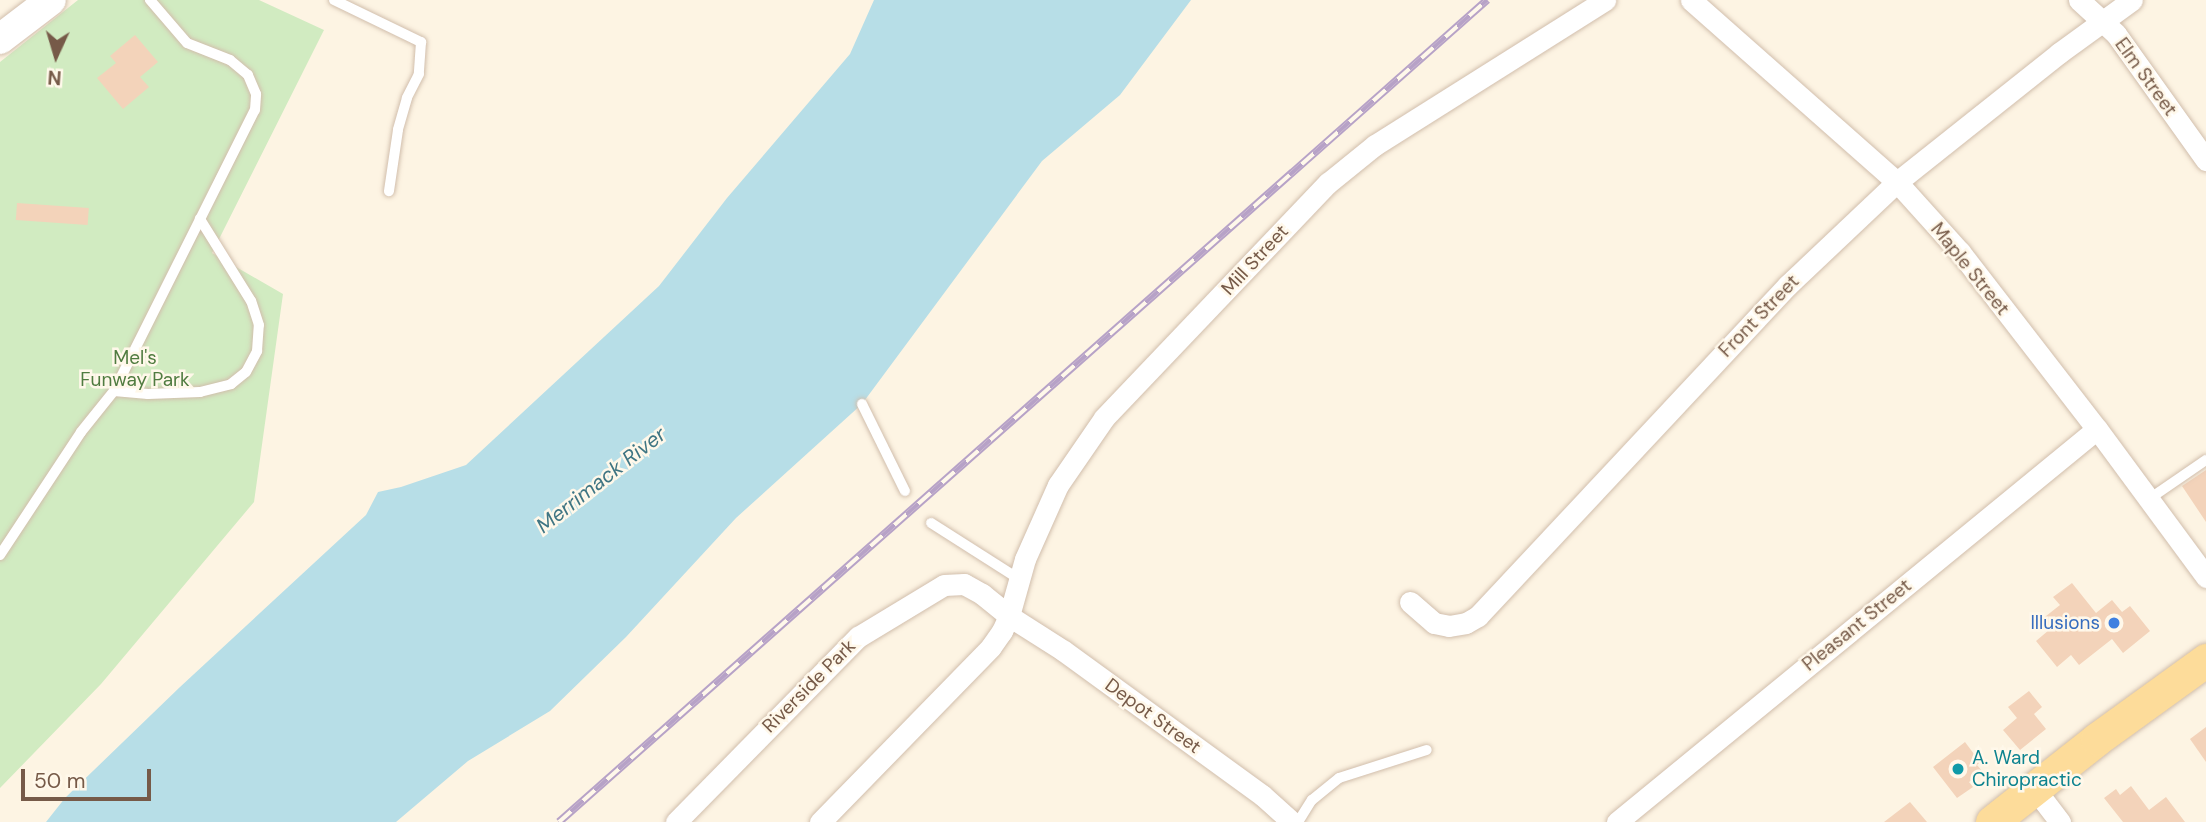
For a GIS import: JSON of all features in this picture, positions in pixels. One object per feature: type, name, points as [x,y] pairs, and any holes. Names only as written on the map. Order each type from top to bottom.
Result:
[{"type":"main road","points":[[0,38],[51,0]]},
{"type":"main road","points":[[1992,822],[2206,660]]},
{"type":"street","name":"Mill Street","points":[[1009,616],[1019,579],[1058,485],[1104,418],[1328,183],[1375,145],[1605,0]]},
{"type":"street","name":"Maple Street","points":[[1691,0],[1897,182],[1960,252],[2097,429],[2206,577]]},
{"type":"street","name":"Elm Street","points":[[2079,0],[2116,34],[2206,160]]},
{"type":"street","name":"Front Street","points":[[1410,602],[1434,622],[1449,626],[1466,623],[1478,616],[1788,285],[1897,182],[2132,0]]},
{"type":"street","name":"Pleasant Street","points":[[1617,822],[2097,429]]},
{"type":"street","name":"Riverside Park","points":[[676,822],[858,637],[926,593],[944,584],[964,584],[982,594],[1009,616]]},
{"type":"street","points":[[820,822],[991,647],[1009,616]]},
{"type":"street","name":"Depot Street","points":[[1009,616],[1064,651],[1252,787],[1295,822]]},
{"type":"street","points":[[2034,788],[2060,822]]},
{"type":"lane","points":[[0,555],[81,432],[114,391],[255,110],[256,94],[247,75],[230,60],[187,43],[150,0]]},
{"type":"lane","points":[[334,0],[421,42],[419,74],[407,98],[398,130],[389,191]]},
{"type":"lane","points":[[114,391],[148,394],[200,392],[231,384],[246,372],[257,351],[259,325],[251,301],[200,219]]},
{"type":"lane","points":[[862,404],[905,491]]},
{"type":"lane","points":[[2149,499],[2206,460]]},
{"type":"lane","points":[[931,523],[1019,579]]},
{"type":"lane","points":[[1295,822],[1312,800],[1339,778],[1427,750]]},
{"type":"green space","name":"Mel's Funway Park","points":[[78,0],[259,0],[324,30],[212,253],[283,294],[254,502],[101,684],[0,788],[0,62]]},
{"type":"water","name":"Merrimack River","points":[[874,0],[1191,0],[1120,95],[1042,161],[862,404],[736,518],[626,637],[550,711],[468,761],[396,822],[46,822],[65,798],[180,687],[366,515],[378,492],[466,465],[659,286],[727,198],[850,54]]},
{"type":"building","points":[[135,35],[158,62],[140,77],[149,87],[123,109],[97,78],[116,63],[110,56]]},
{"type":"building","points":[[17,203],[89,208],[88,225],[16,220]]},
{"type":"building","points":[[2206,470],[2206,522],[2182,486]]},
{"type":"building","name":"Illusions","points":[[2072,583],[2096,613],[2112,600],[2122,612],[2130,606],[2150,631],[2123,653],[2112,639],[2079,665],[2071,655],[2057,667],[2036,641],[2049,630],[2041,620],[2060,605],[2053,597]]},
{"type":"building","points":[[2029,691],[2042,707],[2034,714],[2046,729],[2020,750],[2003,730],[2017,718],[2008,707]]},
{"type":"building","points":[[2206,727],[2206,762],[2190,739]]},
{"type":"building","name":"A. Ward Chiropractic","points":[[1965,742],[1980,762],[1977,765],[1983,772],[1969,782],[1973,787],[1957,798],[1933,767]]},
{"type":"building","points":[[2131,786],[2149,810],[2166,797],[2185,822],[2123,822],[2104,798],[2116,789],[2120,795]]},
{"type":"building","points":[[1910,802],[1927,822],[1884,822]]},
{"type":"railway","points":[[559,822],[1487,0]]},
{"type":"place","name":"Illusions","points":[[2114,623]]},
{"type":"place","name":"A. Ward Chiropractic","points":[[1958,769]]}]
